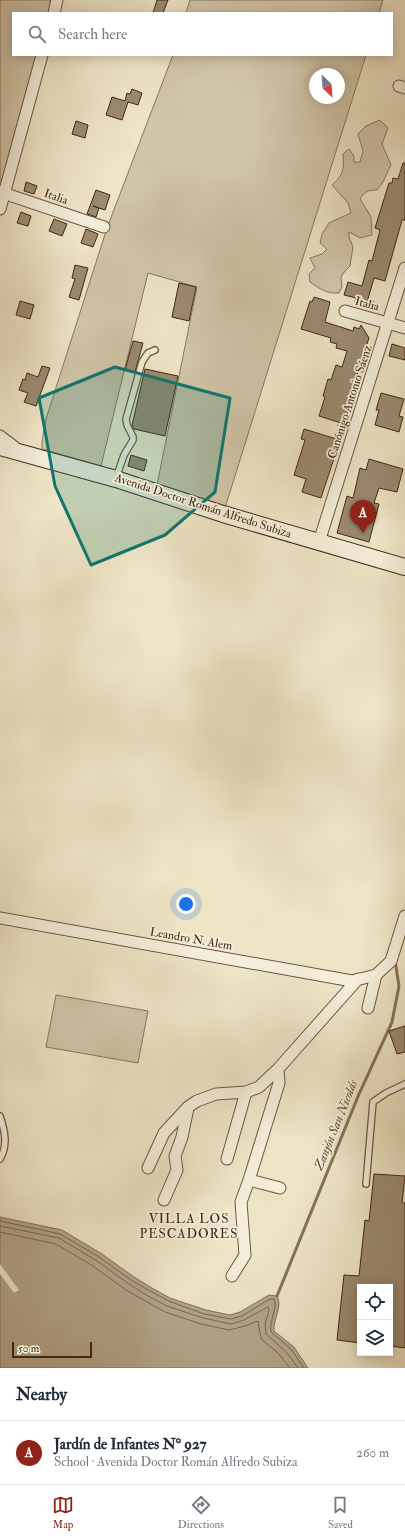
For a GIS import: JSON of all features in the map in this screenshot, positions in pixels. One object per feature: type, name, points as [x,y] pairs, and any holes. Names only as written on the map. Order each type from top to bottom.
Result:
[{"type":"main road","name":"Avenida Doctor Román Alfredo Subiza","points":[[0,447],[116,478],[223,514],[405,567]]},
{"type":"street","points":[[54,12],[57,0]]},
{"type":"street","points":[[0,209],[2,192],[42,56]]},
{"type":"street","name":"Italia","points":[[2,192],[104,227]]},
{"type":"street","name":"Canónigo Antonio Sáenz","points":[[319,542],[405,268]]},
{"type":"street","name":"Italia","points":[[345,311],[405,328]]},
{"type":"street","points":[[0,436],[21,452]]},
{"type":"street","points":[[368,1008],[376,974],[391,961],[402,934],[405,916]]},
{"type":"street","name":"Leandro N. Alem","points":[[0,918],[352,981],[376,974]]},
{"type":"street","points":[[148,1168],[164,1133],[188,1107],[197,1101],[216,1094],[246,1092],[259,1087],[278,1069],[358,979]]},
{"type":"street","points":[[232,1276],[245,1255],[241,1202],[279,1083],[278,1069]]},
{"type":"street","points":[[227,1159],[246,1092]]},
{"type":"street","points":[[164,1200],[177,1170],[175,1156],[182,1137],[188,1107]]},
{"type":"street","points":[[249,1180],[280,1188]]},
{"type":"lane","points":[[116,478],[124,455],[133,440],[133,436],[127,425],[126,418],[140,369],[148,353],[155,350]]},
{"type":"lane","points":[[366,1184],[373,1102],[386,1093],[405,1084]]},
{"type":"lane","points":[[0,1116],[5,1149],[0,1159]]},
{"type":"highlighted area","points":[[115,367],[230,398],[215,492],[165,535],[91,565],[55,486],[39,398]]},
{"type":"shaded area","points":[[0,0],[51,0],[48,12],[12,12],[12,56],[36,56],[0,187]]},
{"type":"shaded area","points":[[190,0],[383,0],[379,12],[186,12]]},
{"type":"shaded area","points":[[173,56],[366,56],[225,508],[157,485],[197,287],[148,273],[101,466],[42,449],[46,419],[107,228]]},
{"type":"shaded area","points":[[380,120],[388,128],[382,144],[391,165],[377,190],[367,192],[360,199],[371,217],[372,235],[360,238],[349,232],[349,237],[353,247],[350,266],[341,277],[342,287],[339,293],[327,292],[310,282],[309,274],[315,268],[310,258],[322,254],[327,249],[320,243],[322,234],[329,223],[351,213],[348,203],[332,185],[341,175],[343,154],[349,149],[354,156],[354,162],[360,162],[363,151],[358,134],[366,126]]},
{"type":"shaded area","points":[[56,995],[148,1011],[138,1063],[46,1047]]},
{"type":"water","points":[[0,1217],[62,1230],[102,1254],[134,1277],[170,1298],[206,1310],[230,1315],[240,1312],[269,1295],[277,1296],[279,1304],[274,1331],[294,1347],[308,1368],[0,1368]]},
{"type":"pier","points":[[0,1264],[19,1290],[14,1293],[0,1274]]},
{"type":"building","points":[[157,0],[168,0],[163,12],[153,12]]},
{"type":"building","points":[[132,89],[142,93],[138,105],[128,102],[122,120],[106,115],[112,97],[125,101],[127,93],[130,94]]},
{"type":"building","points":[[76,121],[88,125],[85,138],[72,134]]},
{"type":"building","points":[[403,163],[405,163],[405,220],[402,220],[385,281],[374,278],[366,306],[355,303],[356,298],[344,295],[348,282],[362,286],[369,260],[372,261],[380,230],[375,228],[389,183],[392,183],[393,178],[398,179]]},
{"type":"building","points":[[26,182],[37,186],[34,194],[24,191]]},
{"type":"building","points":[[96,190],[110,195],[105,210],[99,208],[96,217],[87,214]]},
{"type":"building","points":[[21,212],[31,216],[28,226],[17,223]]},
{"type":"building","points":[[54,219],[67,224],[62,236],[49,231]]},
{"type":"building","points":[[86,229],[98,234],[93,247],[81,243]]},
{"type":"building","points":[[75,265],[88,268],[79,300],[69,297],[75,279],[72,278]]},
{"type":"building","points":[[179,283],[196,287],[189,321],[172,317]]},
{"type":"building","points":[[314,297],[330,302],[325,322],[353,331],[354,327],[359,329],[361,325],[369,338],[353,387],[356,388],[344,424],[319,416],[325,397],[323,396],[328,379],[331,380],[336,365],[342,367],[347,351],[336,348],[337,344],[330,342],[331,338],[301,329],[310,301],[312,302]]},
{"type":"building","points":[[20,301],[34,305],[30,319],[16,315]]},
{"type":"building","points":[[133,341],[143,343],[135,372],[125,370]]},
{"type":"building","points":[[392,344],[405,348],[405,360],[389,356]]},
{"type":"building","points":[[42,366],[50,368],[36,406],[24,402],[28,393],[19,390],[27,373],[38,377]]},
{"type":"building","points":[[145,369],[178,376],[165,436],[134,429],[132,425]]},
{"type":"building","points":[[381,393],[404,399],[399,416],[403,417],[399,432],[375,425],[379,410],[376,410]]},
{"type":"building","points":[[304,429],[340,440],[321,498],[302,492],[306,479],[294,475],[305,440],[301,439]]},
{"type":"building","points":[[131,455],[147,460],[144,471],[128,466]]},
{"type":"building","points":[[369,459],[403,469],[397,492],[379,488],[374,503],[379,504],[369,542],[337,533],[347,496],[353,498],[360,468],[366,470]]},
{"type":"building","points":[[405,1026],[405,1052],[397,1054],[389,1031]]},
{"type":"building","points":[[374,1174],[405,1176],[402,1203],[405,1203],[405,1348],[393,1346],[393,1284],[357,1284],[357,1343],[337,1340],[344,1275],[359,1276],[365,1220],[369,1221]]},
{"type":"waterway","name":"Zanjón San Nicolás","points":[[277,1296],[359,1094],[392,1022],[399,986],[395,960]]},
{"type":"place","name":"Jardín de Infantes N° 927","points":[[363,533]]},
{"type":"district","name":"VILLA LOS PESCADORES","points":[[189,1226]]}]
